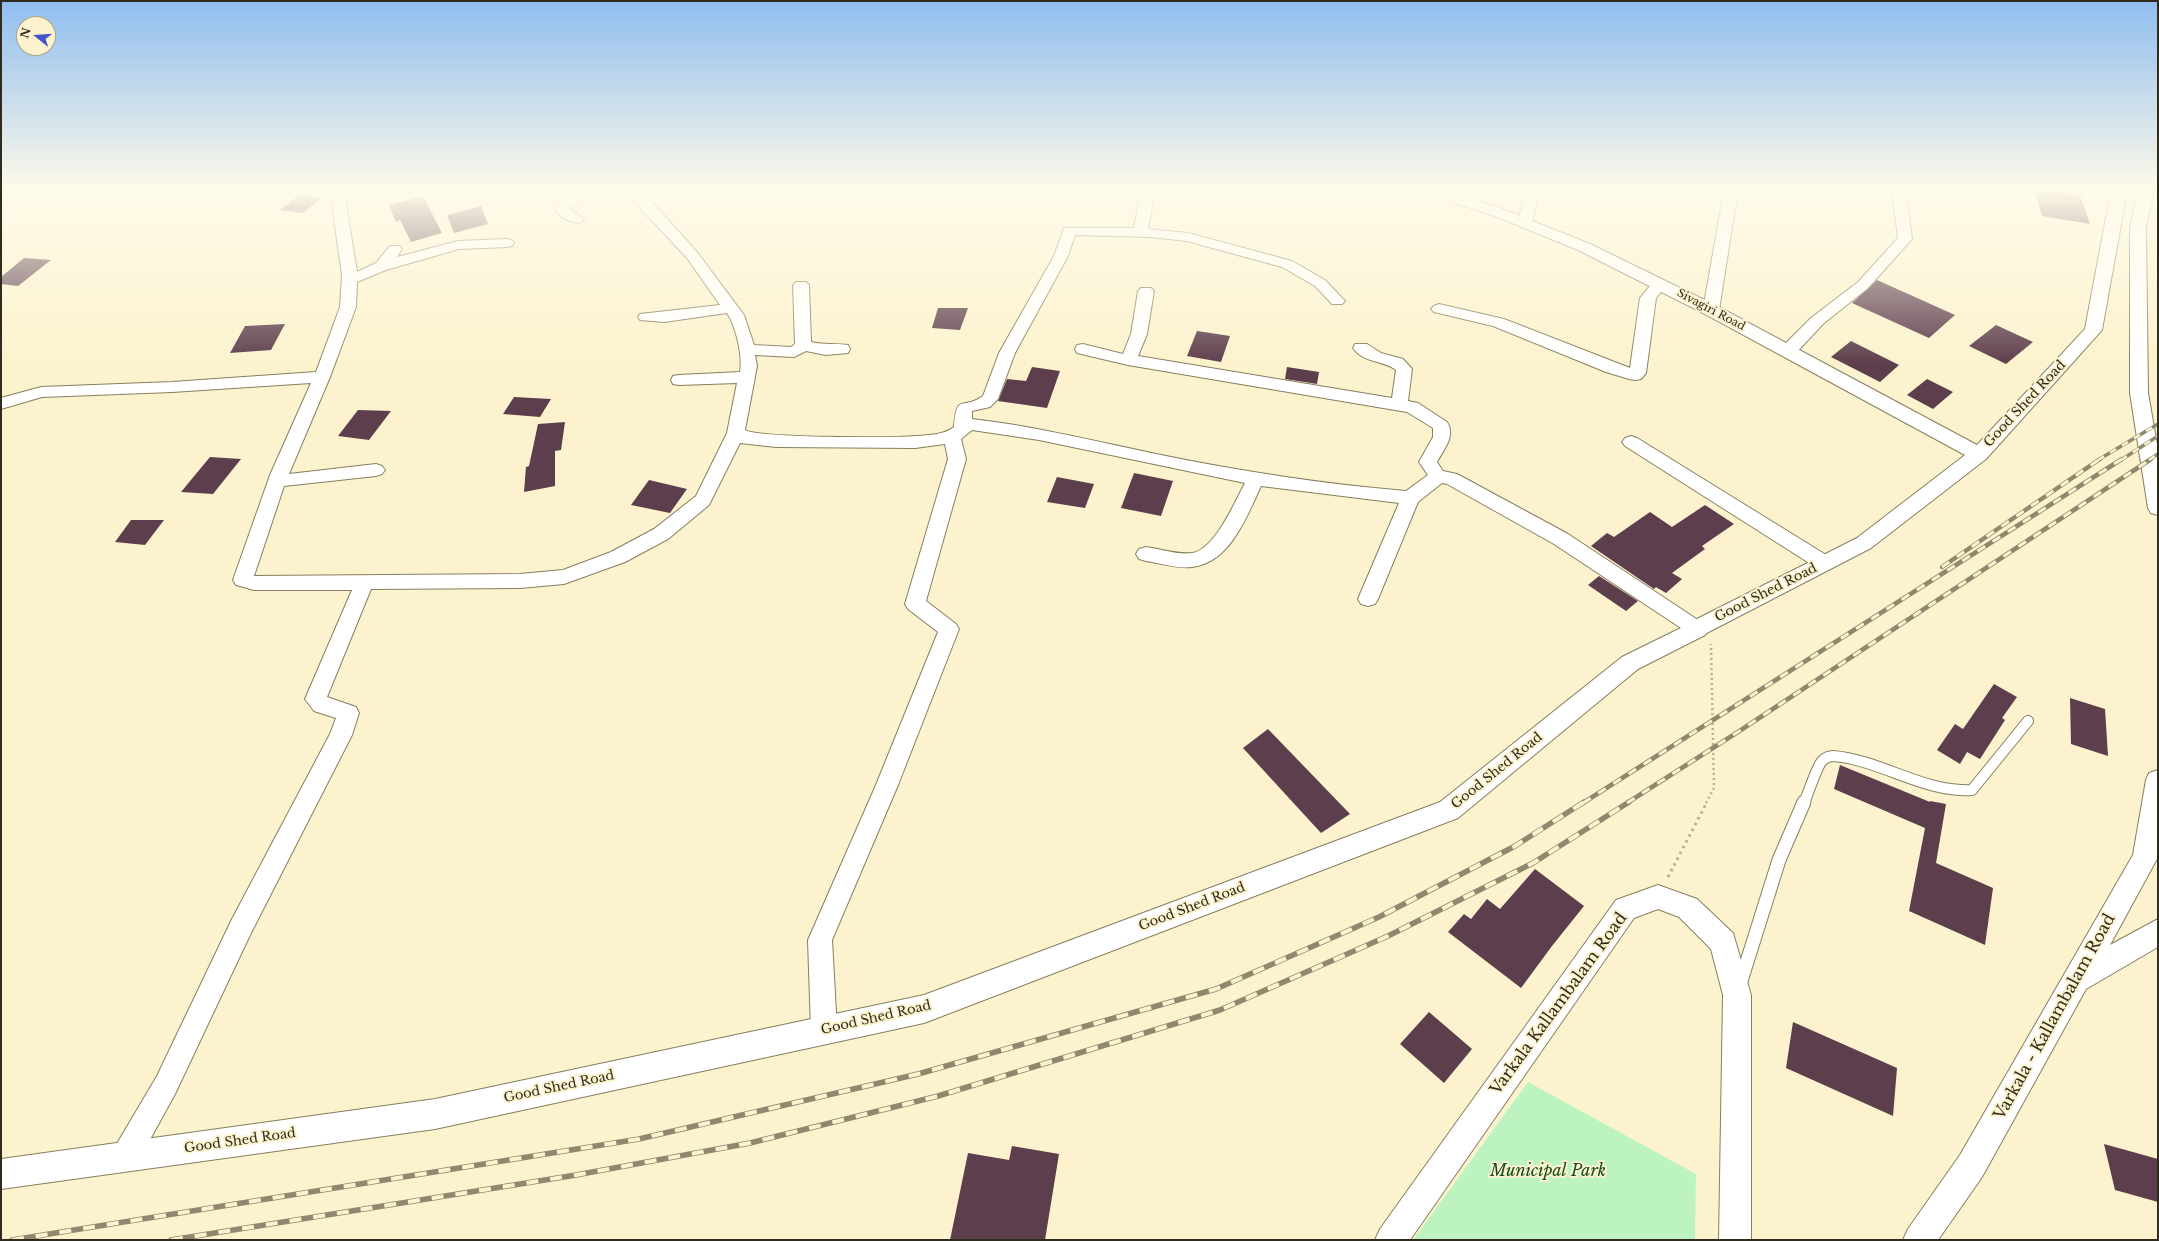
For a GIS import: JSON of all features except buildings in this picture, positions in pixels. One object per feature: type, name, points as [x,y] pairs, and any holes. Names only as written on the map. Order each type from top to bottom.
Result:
[{"type":"main road","name":"Sivagiri Road","points":[[1588,249],[1712,310],[1979,454]]},
{"type":"main road","name":"Good Shed Road","points":[[1,1174],[435,1114],[924,1009],[1449,810],[1630,663],[1864,543],[1979,454],[2092,330],[2108,249]]},
{"type":"main road","points":[[2138,249],[2140,393],[2158,508]]},
{"type":"main road","name":"Varkala - Kallambalam Road","points":[[1919,1240],[1971,1166],[2145,857],[2158,780]]},
{"type":"main road","points":[[1658,898],[1688,908],[1723,942],[1737,996],[1735,1240]]},
{"type":"main road","name":"Varkala Kallambalam Road","points":[[1391,1240],[1625,910],[1658,898]]},
{"type":"main road","points":[[2074,981],[2158,932]]},
{"type":"street","points":[[345,249],[350,280],[348,307],[322,377],[277,481],[243,580],[254,583],[520,581],[564,577],[618,558],[661,534],[703,500],[736,434],[749,366],[738,318],[686,249]]},
{"type":"street","points":[[382,266],[389,260],[395,249]]},
{"type":"street","points":[[350,280],[382,266],[444,249]]},
{"type":"street","points":[[824,1030],[820,940],[887,785],[949,629],[915,604],[957,459],[957,433],[964,408],[984,403],[990,399],[1007,353],[1064,249]]},
{"type":"street","points":[[1230,249],[1287,264],[1320,283],[1337,301]]},
{"type":"street","points":[[1712,310],[1722,249]]},
{"type":"street","points":[[1788,351],[1817,321],[1863,285],[1896,249]]},
{"type":"street","points":[[1439,309],[1498,322],[1612,368],[1635,375],[1638,373],[1648,298],[1659,284]]},
{"type":"street","points":[[801,285],[802,346]]},
{"type":"street","points":[[1128,360],[1138,334],[1146,291]]},
{"type":"street","points":[[646,317],[664,317],[730,308]]},
{"type":"street","points":[[746,350],[794,352],[802,346],[826,350],[842,349]]},
{"type":"street","points":[[1361,348],[1375,357],[1398,363],[1404,370],[1399,405]]},
{"type":"street","points":[[1082,349],[1128,360],[1332,396],[1412,407],[1441,426],[1442,437],[1428,462],[1438,477]]},
{"type":"street","points":[[1,404],[41,392],[172,387],[322,377]]},
{"type":"street","points":[[679,380],[746,377]]},
{"type":"street","points":[[736,434],[746,439],[776,441],[915,442],[957,433],[969,424],[1000,427],[1157,460],[1256,478],[1364,495],[1410,498]]},
{"type":"street","points":[[1631,442],[1824,563]]},
{"type":"street","points":[[277,481],[376,470]]},
{"type":"street","points":[[1368,599],[1410,498],[1438,477],[1451,478],[1561,539],[1704,625]]},
{"type":"street","points":[[1146,554],[1192,560],[1206,557],[1214,550],[1236,518],[1256,478]]},
{"type":"street","points":[[125,1157],[166,1085],[241,927],[341,735],[348,713],[322,705],[316,699],[365,581]]},
{"type":"lane","points":[[1737,996],[1779,860],[1822,761],[1831,756],[1848,759],[1931,785],[1958,791],[1972,790],[2028,721]]},
{"type":"path","points":[[1658,898],[1714,788],[1704,625]]},
{"type":"green space","name":"Municipal Park","points":[[1528,1082],[1696,1174],[1695,1240],[1413,1240]]},
{"type":"railway","points":[[2098,460],[2158,424]]},
{"type":"railway","points":[[2121,460],[2158,436]]},
{"type":"railway","points":[[2149,460],[2158,454]]},
{"type":"railway","points":[[1942,567],[2100,459]]},
{"type":"railway","points":[[1583,803],[2122,459]]},
{"type":"railway","points":[[1627,803],[1741,730],[2151,459]]},
{"type":"railway","points":[[12,1240],[639,1139],[918,1074],[1216,989],[1379,917],[1515,846],[1584,802]]},
{"type":"railway","points":[[171,1240],[576,1175],[750,1143],[938,1096],[1220,1010],[1388,936],[1533,863],[1629,802]]}]
